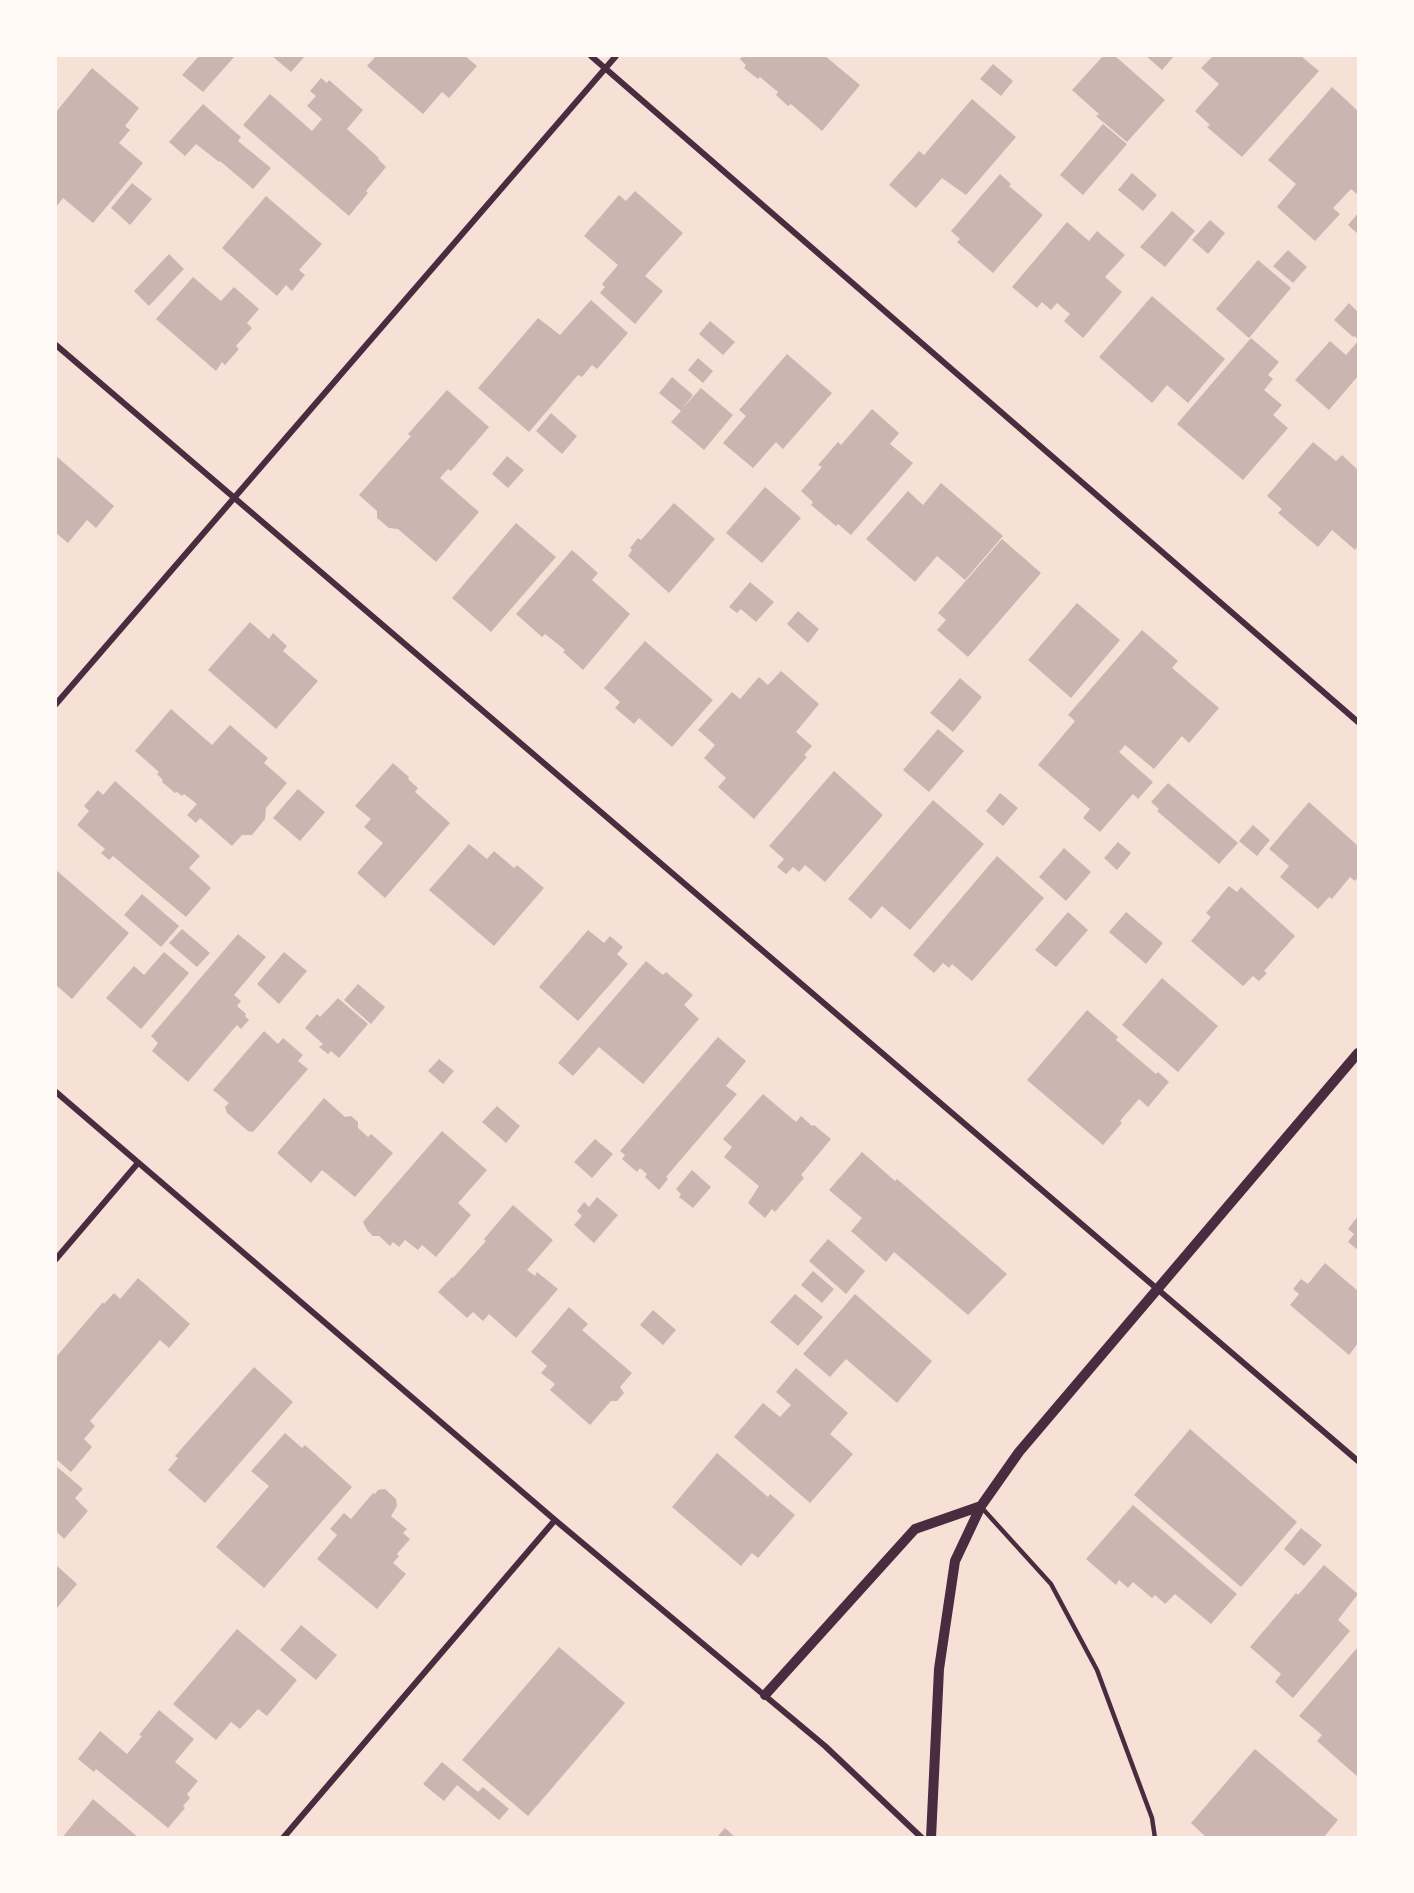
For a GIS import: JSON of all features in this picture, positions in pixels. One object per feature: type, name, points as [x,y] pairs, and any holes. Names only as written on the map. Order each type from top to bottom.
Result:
[{"type":"street","points":[[591,56],[1359,723]]},
{"type":"street","points":[[56,704],[616,56]]},
{"type":"street","points":[[56,345],[1359,1461]]},
{"type":"street","points":[[931,1838],[939,1669],[953,1571],[955,1561],[981,1506],[1019,1452],[1157,1287],[1359,1053]]},
{"type":"street","points":[[56,1092],[555,1520],[825,1746],[922,1838]]},
{"type":"street","points":[[56,1259],[138,1163]]},
{"type":"street","points":[[765,1695],[915,1529],[981,1506]]},
{"type":"street","points":[[283,1838],[555,1520]]},
{"type":"lane","points":[[981,1506],[1051,1584],[1097,1670],[1152,1818],[1155,1838]]},
{"type":"building","points":[[199,56],[235,56],[203,92],[182,75]]},
{"type":"building","points":[[272,56],[305,56],[291,72]]},
{"type":"building","points":[[376,56],[465,56],[477,66],[449,98],[442,92],[423,114],[367,66]]},
{"type":"building","points":[[743,56],[825,56],[860,85],[822,131],[791,104],[788,106],[776,95],[778,92],[760,77],[758,79],[744,68],[746,65],[740,59]]},
{"type":"building","points":[[1103,56],[1115,56],[1165,100],[1127,142],[1096,116],[1099,114],[1072,90]]},
{"type":"building","points":[[1146,56],[1174,56],[1162,70]]},
{"type":"building","points":[[1213,56],[1301,56],[1319,71],[1242,157],[1207,127],[1210,125],[1195,111],[1219,84],[1201,68]]},
{"type":"building","points":[[993,64],[1013,81],[1001,96],[980,79]]},
{"type":"building","points":[[92,68],[139,108],[125,126],[130,130],[119,143],[143,163],[93,223],[63,198],[56,207],[56,112]]},
{"type":"building","points":[[321,78],[327,83],[329,80],[363,110],[347,129],[386,167],[349,216],[243,125],[270,94],[312,131],[322,119],[307,106],[316,96],[310,91]]},
{"type":"building","points":[[1332,87],[1358,111],[1358,195],[1351,189],[1333,208],[1340,214],[1315,241],[1277,207],[1296,184],[1268,160]]},
{"type":"building","points":[[972,99],[1016,137],[966,195],[942,178],[916,208],[889,185],[919,151],[924,155]]},
{"type":"building","points":[[203,104],[241,137],[238,141],[271,168],[253,189],[196,144],[185,156],[169,142]]},
{"type":"building","points":[[1103,124],[1127,144],[1083,195],[1060,175]]},
{"type":"building","points":[[1132,173],[1157,195],[1143,211],[1118,190]]},
{"type":"building","points":[[1000,174],[1011,184],[1009,186],[1043,215],[993,273],[957,242],[960,239],[951,231]]},
{"type":"building","points":[[132,183],[152,199],[130,225],[111,208]]},
{"type":"building","points":[[635,191],[683,233],[645,276],[663,291],[635,324],[600,293],[605,287],[602,284],[618,265],[584,236],[619,195],[626,201]]},
{"type":"building","points":[[266,196],[322,244],[299,270],[305,275],[292,291],[286,285],[277,296],[222,248]]},
{"type":"building","points":[[1172,211],[1195,231],[1165,267],[1140,247]]},
{"type":"building","points":[[1358,213],[1358,234],[1348,225]]},
{"type":"building","points":[[1210,220],[1225,233],[1208,254],[1192,240]]},
{"type":"building","points":[[1067,222],[1089,241],[1097,231],[1125,255],[1105,277],[1122,292],[1083,338],[1064,321],[1070,314],[1057,303],[1051,310],[1042,302],[1037,308],[1012,287]]},
{"type":"building","points":[[1288,250],[1307,267],[1293,283],[1273,266]]},
{"type":"building","points":[[169,254],[184,269],[149,306],[134,291]]},
{"type":"building","points":[[1258,260],[1291,288],[1249,338],[1216,309]]},
{"type":"building","points":[[193,277],[221,301],[234,287],[259,309],[247,323],[252,328],[236,346],[239,349],[225,365],[222,362],[216,371],[156,319]]},
{"type":"building","points":[[1152,296],[1225,359],[1188,403],[1167,385],[1152,403],[1099,357]]},
{"type":"building","points":[[591,300],[628,333],[597,369],[592,365],[582,377],[578,375],[529,432],[478,388],[538,318],[560,335]]},
{"type":"building","points":[[1349,303],[1358,312],[1358,339],[1334,320]]},
{"type":"building","points":[[710,321],[735,342],[723,355],[699,334]]},
{"type":"building","points":[[1251,338],[1279,362],[1268,375],[1273,379],[1264,390],[1282,405],[1273,415],[1288,428],[1243,480],[1177,424]]},
{"type":"building","points":[[1330,341],[1346,355],[1358,341],[1358,376],[1329,410],[1295,380]]},
{"type":"building","points":[[787,354],[832,393],[783,449],[776,442],[753,468],[723,443],[746,416],[739,410]]},
{"type":"building","points":[[698,358],[713,371],[703,383],[688,370]]},
{"type":"building","points":[[672,377],[693,395],[682,409],[701,388],[733,415],[704,450],[671,422],[681,411],[659,393]]},
{"type":"building","points":[[447,390],[489,427],[451,471],[448,469],[440,478],[479,512],[436,562],[398,529],[389,528],[377,518],[377,511],[359,495],[411,436],[408,434]]},
{"type":"building","points":[[872,409],[899,433],[890,444],[913,463],[851,535],[811,505],[813,502],[801,491],[822,467],[818,465],[838,442],[841,445]]},
{"type":"building","points":[[551,413],[577,436],[562,454],[536,431]]},
{"type":"building","points":[[1313,442],[1336,461],[1342,455],[1358,470],[1358,545],[1355,550],[1332,530],[1318,547],[1278,513],[1282,509],[1267,496]]},
{"type":"building","points":[[56,456],[114,506],[96,528],[87,520],[68,543],[56,533]]},
{"type":"building","points":[[507,456],[524,470],[508,488],[492,474]]},
{"type":"building","points":[[941,483],[1003,536],[965,580],[937,556],[915,582],[866,539],[908,491],[923,505]]},
{"type":"building","points":[[765,487],[801,518],[762,563],[726,533]]},
{"type":"building","points":[[674,503],[715,539],[669,593],[628,556],[632,550],[630,548],[638,538],[641,540]]},
{"type":"building","points":[[516,523],[556,557],[491,632],[452,598]]},
{"type":"building","points":[[1002,539],[1041,573],[968,657],[937,630],[946,620],[938,613]]},
{"type":"building","points":[[572,550],[598,573],[592,580],[630,614],[583,670],[563,652],[565,650],[545,634],[542,637],[516,614]]},
{"type":"building","points":[[750,582],[774,602],[756,622],[741,609],[737,613],[729,607]]},
{"type":"building","points":[[1077,603],[1120,640],[1071,698],[1028,660]]},
{"type":"building","points":[[798,611],[819,629],[808,643],[787,624]]},
{"type":"building","points":[[250,622],[269,639],[273,633],[287,646],[283,651],[318,681],[276,729],[208,670]]},
{"type":"building","points":[[1142,630],[1178,661],[1172,668],[1219,708],[1189,743],[1182,736],[1154,769],[1125,745],[1119,752],[1153,782],[1138,799],[1133,794],[1100,832],[1083,818],[1090,809],[1038,765],[1075,721],[1068,715]]},
{"type":"building","points":[[645,641],[713,700],[672,747],[639,718],[634,724],[615,708],[620,702],[604,688]]},
{"type":"building","points":[[781,671],[819,704],[796,732],[812,746],[804,755],[807,757],[754,819],[718,787],[726,778],[704,758],[715,745],[698,730],[732,692],[740,699],[759,677],[768,685]]},
{"type":"building","points":[[960,678],[982,697],[953,732],[930,713]]},
{"type":"building","points":[[171,709],[212,745],[230,725],[268,758],[264,763],[287,783],[266,808],[265,819],[252,835],[242,835],[232,846],[200,818],[196,823],[187,815],[197,804],[184,794],[182,796],[175,793],[162,782],[163,780],[157,774],[159,772],[135,751]]},
{"type":"building","points":[[938,729],[964,751],[929,792],[903,770]]},
{"type":"building","points":[[393,763],[418,788],[415,792],[450,823],[385,898],[357,873],[383,843],[364,827],[371,819],[355,806]]},
{"type":"building","points":[[834,771],[883,815],[825,882],[805,865],[799,872],[793,867],[786,874],[777,867],[784,859],[769,846]]},
{"type":"building","points":[[115,781],[200,856],[189,868],[211,888],[186,917],[113,856],[109,860],[101,853],[105,849],[77,825],[89,811],[84,806],[98,790],[103,795]]},
{"type":"building","points":[[1168,783],[1238,843],[1219,864],[1157,811],[1159,809],[1151,802]]},
{"type":"building","points":[[298,789],[325,812],[300,841],[273,818]]},
{"type":"building","points":[[1000,793],[1018,808],[1003,826],[986,811]]},
{"type":"building","points":[[933,800],[984,844],[910,930],[882,906],[871,919],[848,899]]},
{"type":"building","points":[[1309,802],[1358,846],[1358,877],[1355,881],[1350,877],[1332,899],[1329,897],[1318,909],[1280,877],[1289,866],[1269,849]]},
{"type":"building","points":[[1253,825],[1270,840],[1257,856],[1239,841]]},
{"type":"building","points":[[1118,842],[1131,853],[1117,870],[1104,858]]},
{"type":"building","points":[[469,844],[487,859],[494,851],[514,868],[517,865],[544,888],[494,946],[429,890]]},
{"type":"building","points":[[1064,848],[1091,872],[1066,901],[1039,877]]},
{"type":"building","points":[[997,856],[1044,898],[972,981],[952,964],[949,968],[943,963],[934,973],[913,955]]},
{"type":"building","points":[[56,870],[129,933],[72,999],[56,985]]},
{"type":"building","points":[[1229,886],[1237,892],[1241,887],[1295,936],[1264,971],[1267,973],[1259,981],[1253,976],[1243,986],[1191,941],[1211,917],[1206,913]]},
{"type":"building","points":[[142,894],[179,926],[161,947],[124,915]]},
{"type":"building","points":[[1068,912],[1088,930],[1056,967],[1035,950]]},
{"type":"building","points":[[1126,912],[1163,943],[1146,964],[1109,932]]},
{"type":"building","points":[[182,929],[210,953],[197,967],[169,943]]},
{"type":"building","points":[[588,930],[604,943],[610,936],[623,947],[617,954],[628,964],[578,1021],[539,987]]},
{"type":"building","points":[[238,934],[266,957],[234,995],[241,1001],[237,1006],[249,1020],[241,1029],[237,1025],[188,1082],[152,1051],[158,1043],[151,1036]]},
{"type":"building","points":[[164,952],[189,973],[141,1029],[106,998],[134,966],[144,975]]},
{"type":"building","points":[[284,952],[307,971],[279,1004],[257,984]]},
{"type":"building","points":[[646,961],[663,975],[666,972],[693,995],[684,1005],[699,1019],[643,1084],[599,1047],[573,1076],[558,1063]]},
{"type":"building","points":[[1162,978],[1218,1026],[1178,1072],[1122,1025]]},
{"type":"building","points":[[358,984],[385,1007],[371,1024],[344,1000]]},
{"type":"building","points":[[338,998],[368,1024],[339,1058],[331,1051],[328,1054],[319,1047],[323,1044],[305,1028],[317,1014],[320,1017]]},
{"type":"building","points":[[1087,1010],[1118,1037],[1116,1040],[1156,1074],[1158,1072],[1169,1082],[1148,1107],[1139,1099],[1103,1145],[1027,1080]]},
{"type":"building","points":[[264,1031],[278,1044],[283,1038],[303,1055],[298,1061],[308,1069],[253,1132],[248,1131],[227,1113],[225,1107],[229,1103],[213,1090]]},
{"type":"building","points":[[718,1037],[746,1061],[726,1086],[737,1094],[666,1177],[668,1179],[659,1190],[645,1177],[647,1174],[640,1168],[637,1172],[622,1159],[625,1155],[620,1151]]},
{"type":"building","points":[[439,1059],[454,1071],[443,1084],[428,1071]]},
{"type":"building","points":[[763,1094],[796,1122],[801,1116],[831,1139],[801,1175],[804,1178],[775,1212],[772,1209],[765,1218],[748,1203],[759,1186],[724,1157],[732,1147],[723,1139]]},
{"type":"building","points":[[324,1098],[345,1117],[351,1116],[358,1122],[358,1128],[368,1137],[371,1134],[393,1153],[355,1197],[322,1170],[311,1183],[277,1153]]},
{"type":"building","points":[[497,1106],[520,1126],[506,1143],[482,1122]]},
{"type":"building","points":[[442,1131],[487,1170],[458,1203],[471,1215],[436,1257],[422,1245],[418,1250],[405,1240],[399,1247],[393,1242],[390,1246],[379,1236],[373,1236],[363,1222]]},
{"type":"building","points":[[595,1139],[613,1154],[592,1178],[574,1162]]},
{"type":"building","points":[[862,1152],[895,1181],[897,1179],[1007,1274],[968,1315],[894,1252],[886,1262],[851,1231],[862,1218],[829,1190]]},
{"type":"building","points":[[692,1170],[711,1187],[693,1208],[679,1197],[681,1194],[676,1189]]},
{"type":"building","points":[[597,1197],[618,1215],[594,1243],[574,1225],[582,1216],[577,1211],[584,1202],[589,1207]]},
{"type":"building","points":[[513,1205],[553,1240],[527,1270],[535,1276],[537,1272],[558,1289],[516,1338],[489,1314],[483,1321],[473,1312],[467,1318],[438,1292],[486,1241],[484,1239]]},
{"type":"building","points":[[1358,1216],[1358,1250],[1348,1242],[1354,1234],[1348,1229]]},
{"type":"building","points":[[828,1239],[865,1271],[846,1294],[809,1261]]},
{"type":"building","points":[[1325,1263],[1358,1291],[1358,1343],[1349,1355],[1290,1305],[1299,1294],[1293,1289],[1301,1279],[1308,1284]]},
{"type":"building","points":[[813,1271],[834,1289],[822,1303],[801,1285]]},
{"type":"building","points":[[138,1278],[190,1324],[169,1348],[160,1340],[90,1421],[95,1426],[84,1439],[92,1447],[71,1472],[56,1459],[56,1357],[103,1302],[104,1304],[114,1293],[120,1299]]},
{"type":"building","points":[[795,1294],[823,1317],[798,1346],[770,1322]]},
{"type":"building","points":[[855,1294],[932,1361],[897,1403],[846,1359],[830,1377],[803,1354]]},
{"type":"building","points":[[569,1307],[588,1324],[582,1330],[632,1373],[620,1387],[624,1393],[617,1401],[611,1401],[590,1425],[550,1390],[555,1384],[541,1373],[547,1366],[531,1352]]},
{"type":"building","points":[[653,1310],[676,1330],[663,1345],[640,1325]]},
{"type":"building","points":[[254,1367],[293,1402],[205,1503],[168,1470],[178,1458],[175,1456]]},
{"type":"building","points":[[796,1368],[848,1413],[830,1434],[853,1454],[810,1503],[734,1437],[763,1403],[780,1417],[791,1405],[776,1392]]},
{"type":"building","points":[[1190,1429],[1297,1522],[1241,1587],[1134,1495]]},
{"type":"building","points":[[285,1433],[302,1448],[305,1445],[352,1487],[264,1588],[216,1547],[269,1486],[251,1471]]},
{"type":"building","points":[[717,1453],[768,1497],[770,1494],[795,1515],[758,1558],[752,1553],[741,1566],[672,1507]]},
{"type":"building","points":[[56,1466],[83,1489],[75,1498],[88,1511],[64,1539],[56,1531]]},
{"type":"building","points":[[385,1489],[396,1499],[397,1506],[391,1516],[407,1529],[403,1533],[410,1539],[397,1554],[399,1556],[393,1563],[406,1574],[377,1609],[317,1559],[337,1535],[330,1529],[344,1513],[351,1519],[373,1493]]},
{"type":"building","points":[[1133,1505],[1237,1594],[1211,1624],[1175,1594],[1165,1604],[1155,1595],[1152,1598],[1133,1582],[1128,1588],[1119,1580],[1116,1585],[1086,1559]]},
{"type":"building","points":[[1301,1528],[1322,1545],[1304,1566],[1284,1549]]},
{"type":"building","points":[[56,1565],[77,1584],[56,1609]]},
{"type":"building","points":[[1324,1565],[1358,1594],[1338,1620],[1350,1631],[1293,1698],[1275,1682],[1281,1674],[1250,1647],[1296,1593],[1298,1595]]},
{"type":"building","points":[[301,1625],[337,1655],[316,1680],[280,1650]]},
{"type":"building","points":[[237,1629],[297,1680],[267,1716],[258,1709],[240,1729],[231,1722],[216,1740],[173,1704]]},
{"type":"building","points":[[559,1647],[625,1703],[528,1816],[462,1760]]},
{"type":"building","points":[[1357,1648],[1358,1777],[1317,1741],[1322,1735],[1299,1716]]},
{"type":"building","points":[[159,1710],[194,1739],[175,1762],[198,1781],[187,1794],[190,1798],[183,1806],[185,1808],[168,1828],[96,1769],[94,1772],[78,1759],[100,1731],[127,1754]]},
{"type":"building","points":[[1255,1749],[1338,1820],[1323,1838],[1207,1838],[1191,1823]]},
{"type":"building","points":[[442,1762],[478,1792],[483,1787],[509,1809],[499,1820],[457,1785],[444,1801],[423,1784]]},
{"type":"building","points":[[93,1799],[139,1838],[62,1838]]},
{"type":"building","points":[[725,1828],[736,1838],[716,1838]]}]
